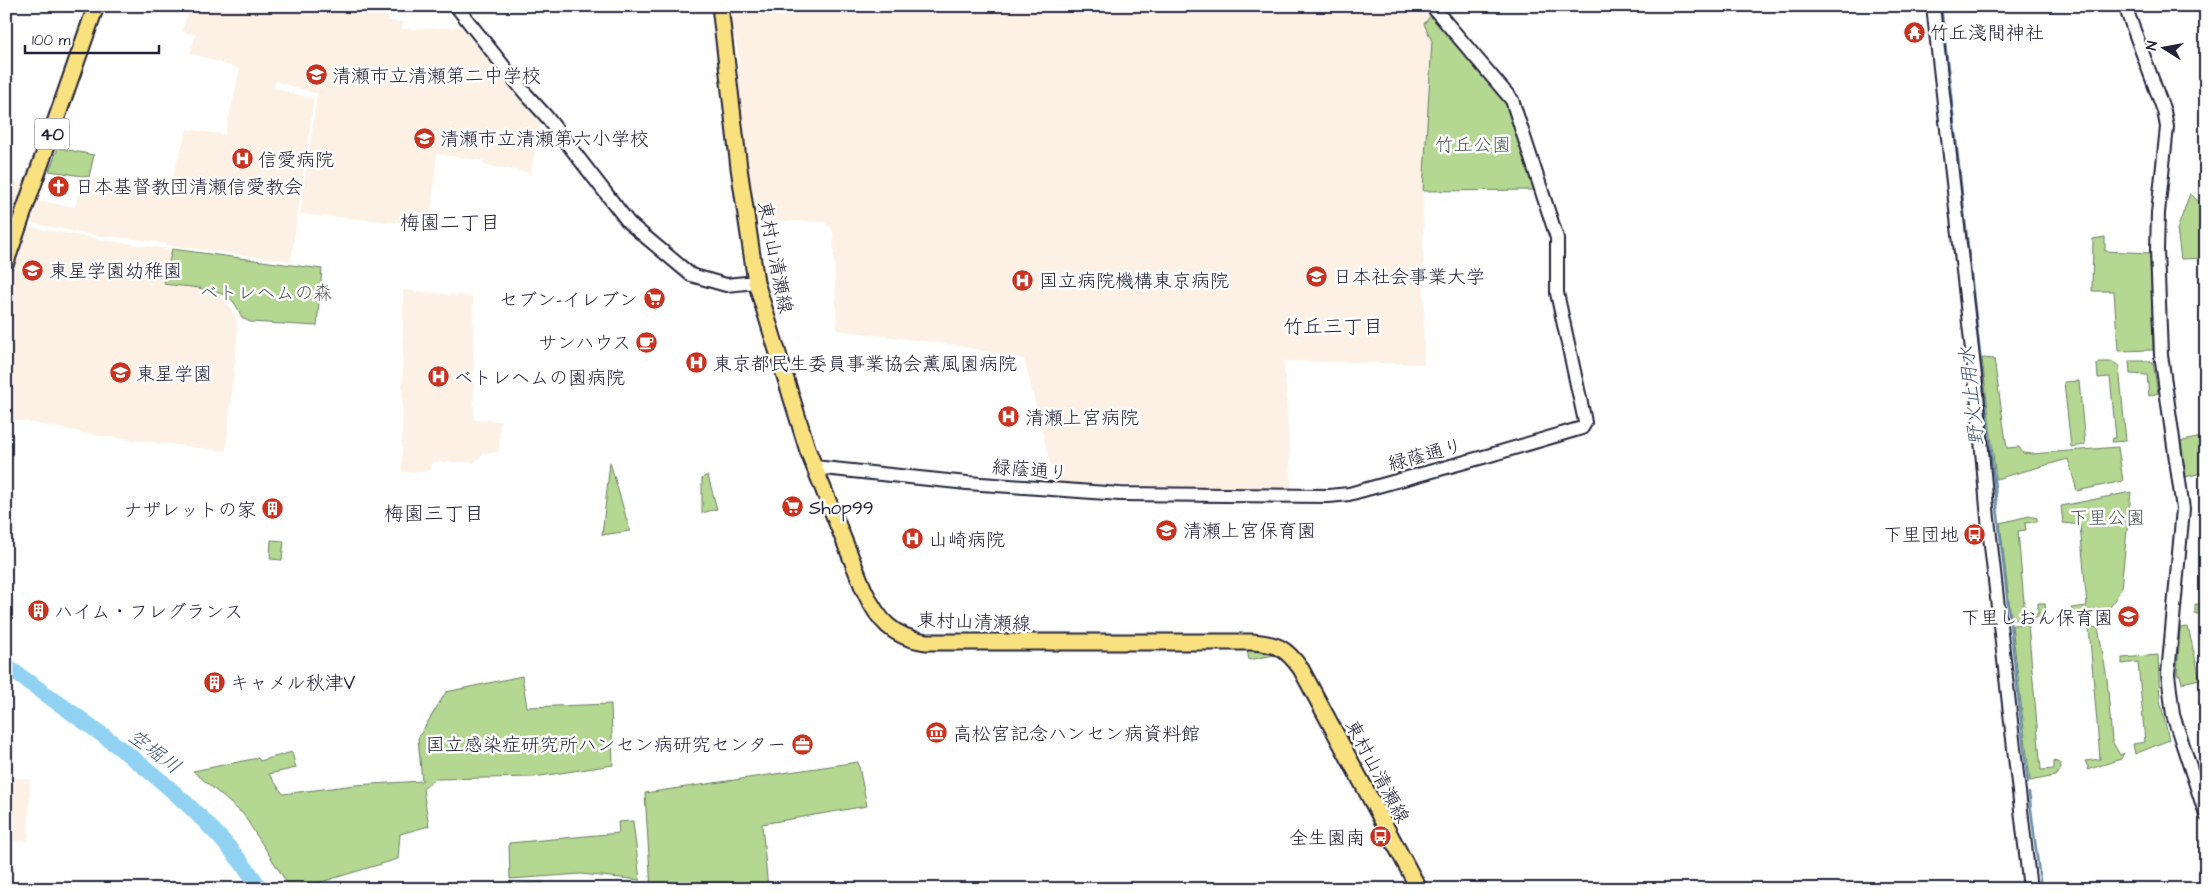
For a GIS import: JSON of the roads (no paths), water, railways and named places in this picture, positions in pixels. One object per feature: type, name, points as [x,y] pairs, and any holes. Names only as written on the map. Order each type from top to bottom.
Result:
[{"type":"main road","name":"40","points":[[6,262],[96,6]]},
{"type":"main road","name":"東村山清瀬線","points":[[720,6],[739,168],[756,282],[814,467],[872,608],[884,624],[899,635],[911,640],[943,643],[1252,642],[1268,643],[1282,648],[1292,656],[1301,669],[1419,889]]},
{"type":"street","points":[[456,6],[525,93],[546,116],[629,223],[691,275],[726,285],[756,282]]},
{"type":"street","name":"緑蔭通り","points":[[814,467],[976,484],[1120,494],[1339,495],[1487,456],[1582,428],[1585,423],[1584,417],[1557,293],[1557,238],[1512,100],[1432,6]]},
{"type":"street","points":[[1933,6],[2030,889]]},
{"type":"street","points":[[2125,6],[2164,111],[2167,127],[2158,222],[2161,355],[2183,509],[2168,674],[2173,714],[2206,815]]},
{"type":"waterway","name":"野火止用水","points":[[1941,6],[2028,783]]},
{"type":"waterway","name":"空堀川","points":[[6,666],[76,715],[176,794],[207,823],[261,889]]},
{"type":"waterway","name":"野火止用水","points":[[2029,793],[2041,889]]},
{"type":"place","name":"竹丘淺間神社","points":[[1914,32]]},
{"type":"place","name":"清瀬市立清瀬第二中学校","points":[[316,75]]},
{"type":"place","name":"清瀬市立清瀬第六小学校","points":[[424,138]]},
{"type":"place","name":"信愛病院","points":[[242,159]]},
{"type":"place","name":"日本基督教団清瀬信愛教会","points":[[59,186]]},
{"type":"place","name":"東星学園幼稚園","points":[[33,270]]},
{"type":"place","name":"日本社会事業大学","points":[[1317,276]]},
{"type":"place","name":"国立病院機構東京病院","points":[[1023,280]]},
{"type":"place","name":"セブン-イレブン","points":[[654,299]]},
{"type":"place","name":"サンハウス","points":[[647,342]]},
{"type":"place","name":"東京都民生委員事業協会薫風園病院","points":[[697,363]]},
{"type":"place","name":"東星学園","points":[[120,373]]},
{"type":"place","name":"ベトレヘムの園病院","points":[[438,377]]},
{"type":"place","name":"清瀬上宮病院","points":[[1009,417]]},
{"type":"place","name":"Shop99","points":[[793,507]]},
{"type":"place","name":"ナザレットの家","points":[[272,509]]},
{"type":"place","name":"清瀬上宮保育園","points":[[1167,530]]},
{"type":"place","name":"下里団地","points":[[1975,534]]},
{"type":"place","name":"山崎病院","points":[[913,539]]},
{"type":"place","name":"ハイム・フレグランス","points":[[38,611]]},
{"type":"place","name":"下里しおん保育園","points":[[2129,617]]},
{"type":"place","name":"キャメル秋津V","points":[[214,682]]},
{"type":"place","name":"高松宮記念ハンセン病資料館","points":[[937,733]]},
{"type":"place","name":"国立感染症研究所ハンセン病研究センター","points":[[802,744]]},
{"type":"place","name":"全生園南","points":[[1381,837]]},
{"type":"district","name":"梅園二丁目","points":[[450,222]]},
{"type":"district","name":"竹丘三丁目","points":[[1333,326]]},
{"type":"district","name":"梅園三丁目","points":[[434,513]]},
{"type":"park label","name":"竹丘公園","points":[[1473,144]]},
{"type":"park label","name":"ベトレヘムの森","points":[[266,292]]},
{"type":"park label","name":"下里公園","points":[[2107,517]]}]
